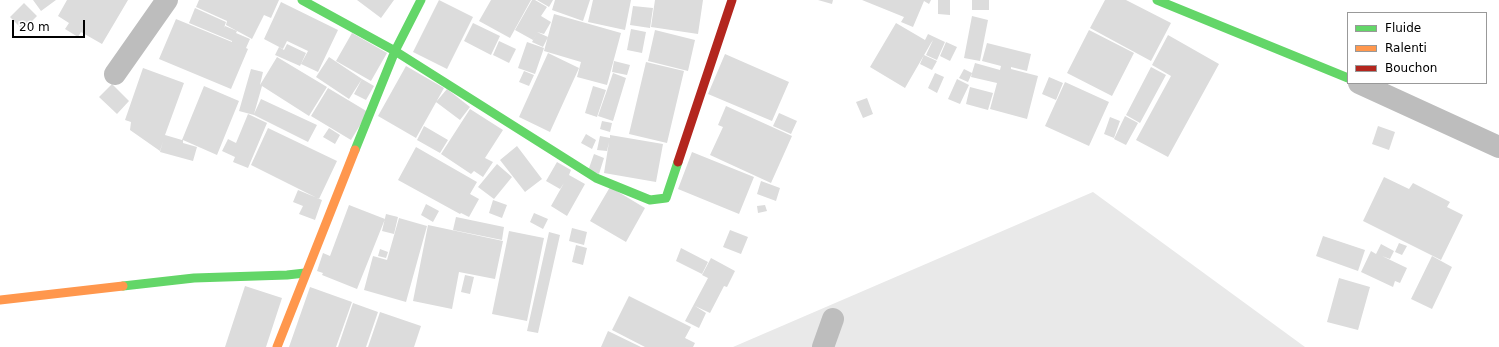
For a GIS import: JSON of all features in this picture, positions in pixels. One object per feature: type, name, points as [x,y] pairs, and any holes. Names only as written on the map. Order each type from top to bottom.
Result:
[{"type":"street","points":[[115,74],[168,0]]},
{"type":"street","points":[[302,0],[395,51],[596,178],[650,200],[666,198],[732,0]]},
{"type":"street","points":[[277,347],[305,273],[395,51],[421,0]]},
{"type":"street","points":[[1157,0],[1347,78]]},
{"type":"street","points":[[1361,84],[1499,147]]},
{"type":"street","points":[[0,300],[194,278],[305,273]]},
{"type":"street","points":[[823,347],[833,319]]},
{"type":"shaded area","points":[[1093,192],[1305,347],[733,347]]},
{"type":"building","points":[[33,0],[56,0],[41,11]]},
{"type":"building","points":[[67,0],[128,0],[102,44],[81,32],[78,37],[65,29],[69,23],[58,16]]},
{"type":"building","points":[[199,0],[279,0],[271,18],[264,15],[252,39],[226,25],[227,21],[196,7]]},
{"type":"building","points":[[357,0],[394,0],[381,18]]},
{"type":"building","points":[[439,0],[473,17],[447,69],[413,52]]},
{"type":"building","points":[[491,0],[531,0],[510,38],[479,21]]},
{"type":"building","points":[[532,0],[535,0],[547,7],[541,16],[551,22],[544,34],[537,32],[548,37],[543,47],[532,42],[537,33],[533,40],[515,30]]},
{"type":"building","points":[[537,0],[553,0],[549,7]]},
{"type":"building","points":[[555,0],[590,0],[583,21],[552,10]]},
{"type":"building","points":[[593,0],[631,0],[625,30],[588,22]]},
{"type":"building","points":[[655,0],[703,0],[698,34],[651,27]]},
{"type":"building","points":[[818,0],[833,0],[832,4]]},
{"type":"building","points":[[862,0],[931,0],[929,4],[924,1],[913,27],[901,22],[904,17]]},
{"type":"building","points":[[938,0],[950,0],[950,15],[938,14]]},
{"type":"building","points":[[972,0],[989,0],[989,10],[972,10]]},
{"type":"building","points":[[1105,0],[1126,0],[1171,23],[1151,61],[1090,28]]},
{"type":"building","points":[[281,2],[338,30],[318,72],[301,64],[308,51],[287,41],[283,49],[264,39]]},
{"type":"building","points":[[24,3],[37,16],[23,30],[10,17]]},
{"type":"building","points":[[633,6],[653,8],[650,28],[630,25]]},
{"type":"building","points":[[195,8],[226,22],[224,28],[225,26],[237,31],[236,33],[250,39],[246,48],[248,49],[231,89],[159,59],[176,19],[232,42],[189,23]]},
{"type":"building","points":[[554,14],[621,33],[607,85],[577,77],[581,62],[544,51]]},
{"type":"building","points":[[972,16],[988,20],[980,61],[964,58]]},
{"type":"building","points":[[473,23],[500,36],[491,55],[464,41]]},
{"type":"building","points":[[896,23],[925,40],[928,34],[945,42],[937,60],[926,55],[933,40],[905,88],[870,67]]},
{"type":"building","points":[[631,29],[646,32],[642,53],[627,50]]},
{"type":"building","points":[[655,30],[695,40],[688,71],[648,61]]},
{"type":"building","points":[[1089,30],[1134,53],[1112,96],[1067,73]]},
{"type":"building","points":[[352,33],[387,53],[371,81],[336,61]]},
{"type":"building","points":[[1168,35],[1219,64],[1168,157],[1136,140],[1171,76],[1152,65]]},
{"type":"building","points":[[499,41],[516,49],[509,63],[493,55]]},
{"type":"building","points":[[527,42],[544,48],[535,74],[518,68]]},
{"type":"building","points":[[946,42],[957,47],[950,61],[940,56]]},
{"type":"building","points":[[987,43],[1031,54],[1027,71],[1011,67],[1011,69],[1038,76],[1027,119],[990,109],[997,83],[971,77],[975,63],[1000,70],[1001,66],[982,61]]},
{"type":"building","points":[[287,44],[306,53],[300,66],[275,55],[279,47],[284,50]]},
{"type":"building","points":[[548,53],[579,68],[550,132],[519,117]]},
{"type":"building","points":[[725,54],[789,82],[772,121],[708,94]]},
{"type":"building","points":[[924,55],[937,61],[932,70],[920,64]]},
{"type":"building","points":[[277,57],[327,87],[309,116],[262,86],[254,114],[261,99],[317,125],[308,142],[254,115],[239,111],[251,69],[263,72],[260,85]]},
{"type":"building","points":[[329,57],[362,79],[349,99],[316,77]]},
{"type":"building","points":[[614,61],[630,65],[627,75],[612,72]]},
{"type":"building","points":[[646,62],[684,71],[667,143],[629,134]]},
{"type":"building","points":[[406,66],[444,88],[416,138],[378,116]]},
{"type":"building","points":[[1151,67],[1166,75],[1140,123],[1126,115]]},
{"type":"building","points":[[143,68],[184,83],[165,135],[182,140],[204,86],[239,101],[217,155],[183,140],[183,143],[197,147],[193,161],[160,152],[163,141],[160,151],[130,130],[131,122],[125,120]]},
{"type":"building","points":[[964,69],[972,73],[968,82],[959,78]]},
{"type":"building","points":[[524,71],[534,75],[529,86],[519,82]]},
{"type":"building","points":[[613,73],[626,78],[613,121],[598,116]]},
{"type":"building","points":[[935,73],[944,77],[937,93],[928,88]]},
{"type":"building","points":[[1049,77],[1063,83],[1056,100],[1042,94]]},
{"type":"building","points":[[362,79],[374,86],[366,100],[354,94]]},
{"type":"building","points":[[957,79],[969,85],[960,104],[948,99]]},
{"type":"building","points":[[1065,82],[1109,102],[1089,146],[1045,126]]},
{"type":"building","points":[[112,84],[129,101],[117,114],[99,97]]},
{"type":"building","points":[[593,86],[606,90],[597,117],[585,113]]},
{"type":"building","points":[[970,87],[993,93],[988,110],[966,104]]},
{"type":"building","points":[[328,88],[368,112],[351,140],[311,116]]},
{"type":"building","points":[[447,89],[470,107],[460,120],[436,102]]},
{"type":"building","points":[[867,98],[873,114],[863,118],[856,102]]},
{"type":"building","points":[[726,106],[792,136],[771,183],[710,155],[723,127],[718,125]]},
{"type":"building","points":[[470,109],[503,130],[485,158],[493,162],[483,177],[474,171],[471,174],[441,154]]},
{"type":"building","points":[[779,113],[797,121],[791,134],[773,126]]},
{"type":"building","points":[[248,114],[267,123],[248,168],[233,162],[235,157],[222,151],[228,139],[236,143]]},
{"type":"building","points":[[1125,116],[1138,123],[1126,145],[1114,139]]},
{"type":"building","points":[[1110,117],[1120,121],[1114,138],[1104,134]]},
{"type":"building","points":[[602,121],[612,123],[610,132],[600,129]]},
{"type":"building","points":[[424,126],[448,140],[440,153],[417,140]]},
{"type":"building","points":[[1378,126],[1395,132],[1389,150],[1372,144]]},
{"type":"building","points":[[268,128],[337,161],[319,199],[251,165]]},
{"type":"building","points":[[329,128],[340,135],[335,144],[323,137]]},
{"type":"building","points":[[586,134],[596,140],[592,149],[581,143]]},
{"type":"building","points":[[610,135],[663,144],[656,182],[604,173],[609,142],[607,151],[597,150],[600,136],[610,138]]},
{"type":"building","points":[[517,146],[542,179],[525,192],[500,160]]},
{"type":"building","points":[[416,147],[477,182],[470,194],[479,199],[469,217],[461,213],[460,214],[398,180]]},
{"type":"building","points":[[692,152],[754,177],[739,214],[678,189]]},
{"type":"building","points":[[594,154],[604,158],[599,174],[588,171]]},
{"type":"building","points":[[557,162],[571,170],[569,175],[585,184],[567,216],[551,206],[564,183],[560,189],[546,181]]},
{"type":"building","points":[[497,164],[512,177],[494,199],[478,187]]},
{"type":"building","points":[[1384,177],[1409,189],[1413,183],[1450,202],[1447,207],[1463,215],[1441,260],[1363,221]]},
{"type":"building","points":[[761,181],[780,188],[776,201],[757,194]]},
{"type":"building","points":[[610,187],[645,208],[626,242],[590,221]]},
{"type":"building","points":[[298,190],[322,200],[315,220],[299,214],[303,206],[293,202]]},
{"type":"building","points":[[493,200],[507,205],[502,218],[489,213]]},
{"type":"building","points":[[426,204],[439,211],[433,222],[421,215]]},
{"type":"building","points":[[349,205],[385,219],[357,289],[322,275],[323,273],[317,271],[323,253],[330,256]]},
{"type":"building","points":[[765,205],[767,211],[758,213],[757,206]]},
{"type":"building","points":[[534,213],[548,219],[543,229],[530,222]]},
{"type":"building","points":[[386,214],[398,217],[394,234],[382,231]]},
{"type":"building","points":[[456,217],[504,227],[502,240],[453,230]]},
{"type":"building","points":[[399,218],[427,226],[406,302],[364,290],[373,256],[387,260]]},
{"type":"building","points":[[428,225],[503,241],[495,279],[459,272],[452,309],[413,301]]},
{"type":"building","points":[[572,228],[587,232],[584,245],[569,241]]},
{"type":"building","points":[[730,230],[748,237],[741,254],[723,247]]},
{"type":"building","points":[[509,231],[544,238],[527,321],[492,314]]},
{"type":"building","points":[[549,232],[560,235],[538,333],[527,331]]},
{"type":"building","points":[[1323,236],[1365,250],[1358,271],[1316,256]]},
{"type":"building","points":[[1399,243],[1407,246],[1402,255],[1395,252]]},
{"type":"building","points":[[1381,244],[1394,251],[1390,259],[1382,256],[1407,268],[1400,283],[1395,281],[1393,287],[1361,272],[1371,251],[1376,254]]},
{"type":"building","points":[[576,245],[587,248],[583,265],[572,262]]},
{"type":"building","points":[[681,248],[708,262],[702,274],[676,261]]},
{"type":"building","points":[[380,249],[388,252],[386,258],[378,256]]},
{"type":"building","points":[[1432,256],[1452,267],[1432,309],[1411,299]]},
{"type":"building","points":[[711,258],[735,271],[727,287],[724,286],[710,313],[695,306],[706,313],[699,328],[685,321],[708,278],[702,275]]},
{"type":"building","points":[[465,275],[474,277],[470,294],[461,292]]},
{"type":"building","points":[[1339,278],[1370,287],[1358,330],[1327,322]]},
{"type":"building","points":[[245,286],[282,298],[266,347],[225,347]]},
{"type":"building","points":[[310,287],[352,302],[336,347],[289,347]]},
{"type":"building","points":[[629,296],[691,327],[685,338],[695,343],[693,347],[645,347],[612,330]]},
{"type":"building","points":[[353,303],[378,312],[366,347],[338,347]]},
{"type":"building","points":[[380,312],[421,326],[414,347],[368,347]]},
{"type":"building","points":[[608,331],[641,347],[601,347]]},
{"type":"traffic: fast","points":[[302,0],[395,51],[596,178],[650,200],[666,198],[678,162]]},
{"type":"traffic: fast","points":[[355,150],[395,51],[421,0]]},
{"type":"traffic: fast","points":[[1157,0],[1347,78]]},
{"type":"traffic: fast","points":[[123,286],[194,278],[305,273]]},
{"type":"traffic: slow","points":[[277,347],[355,150]]},
{"type":"traffic: slow","points":[[0,300],[123,286]]},
{"type":"traffic: jam","points":[[678,162],[732,0]]}]
